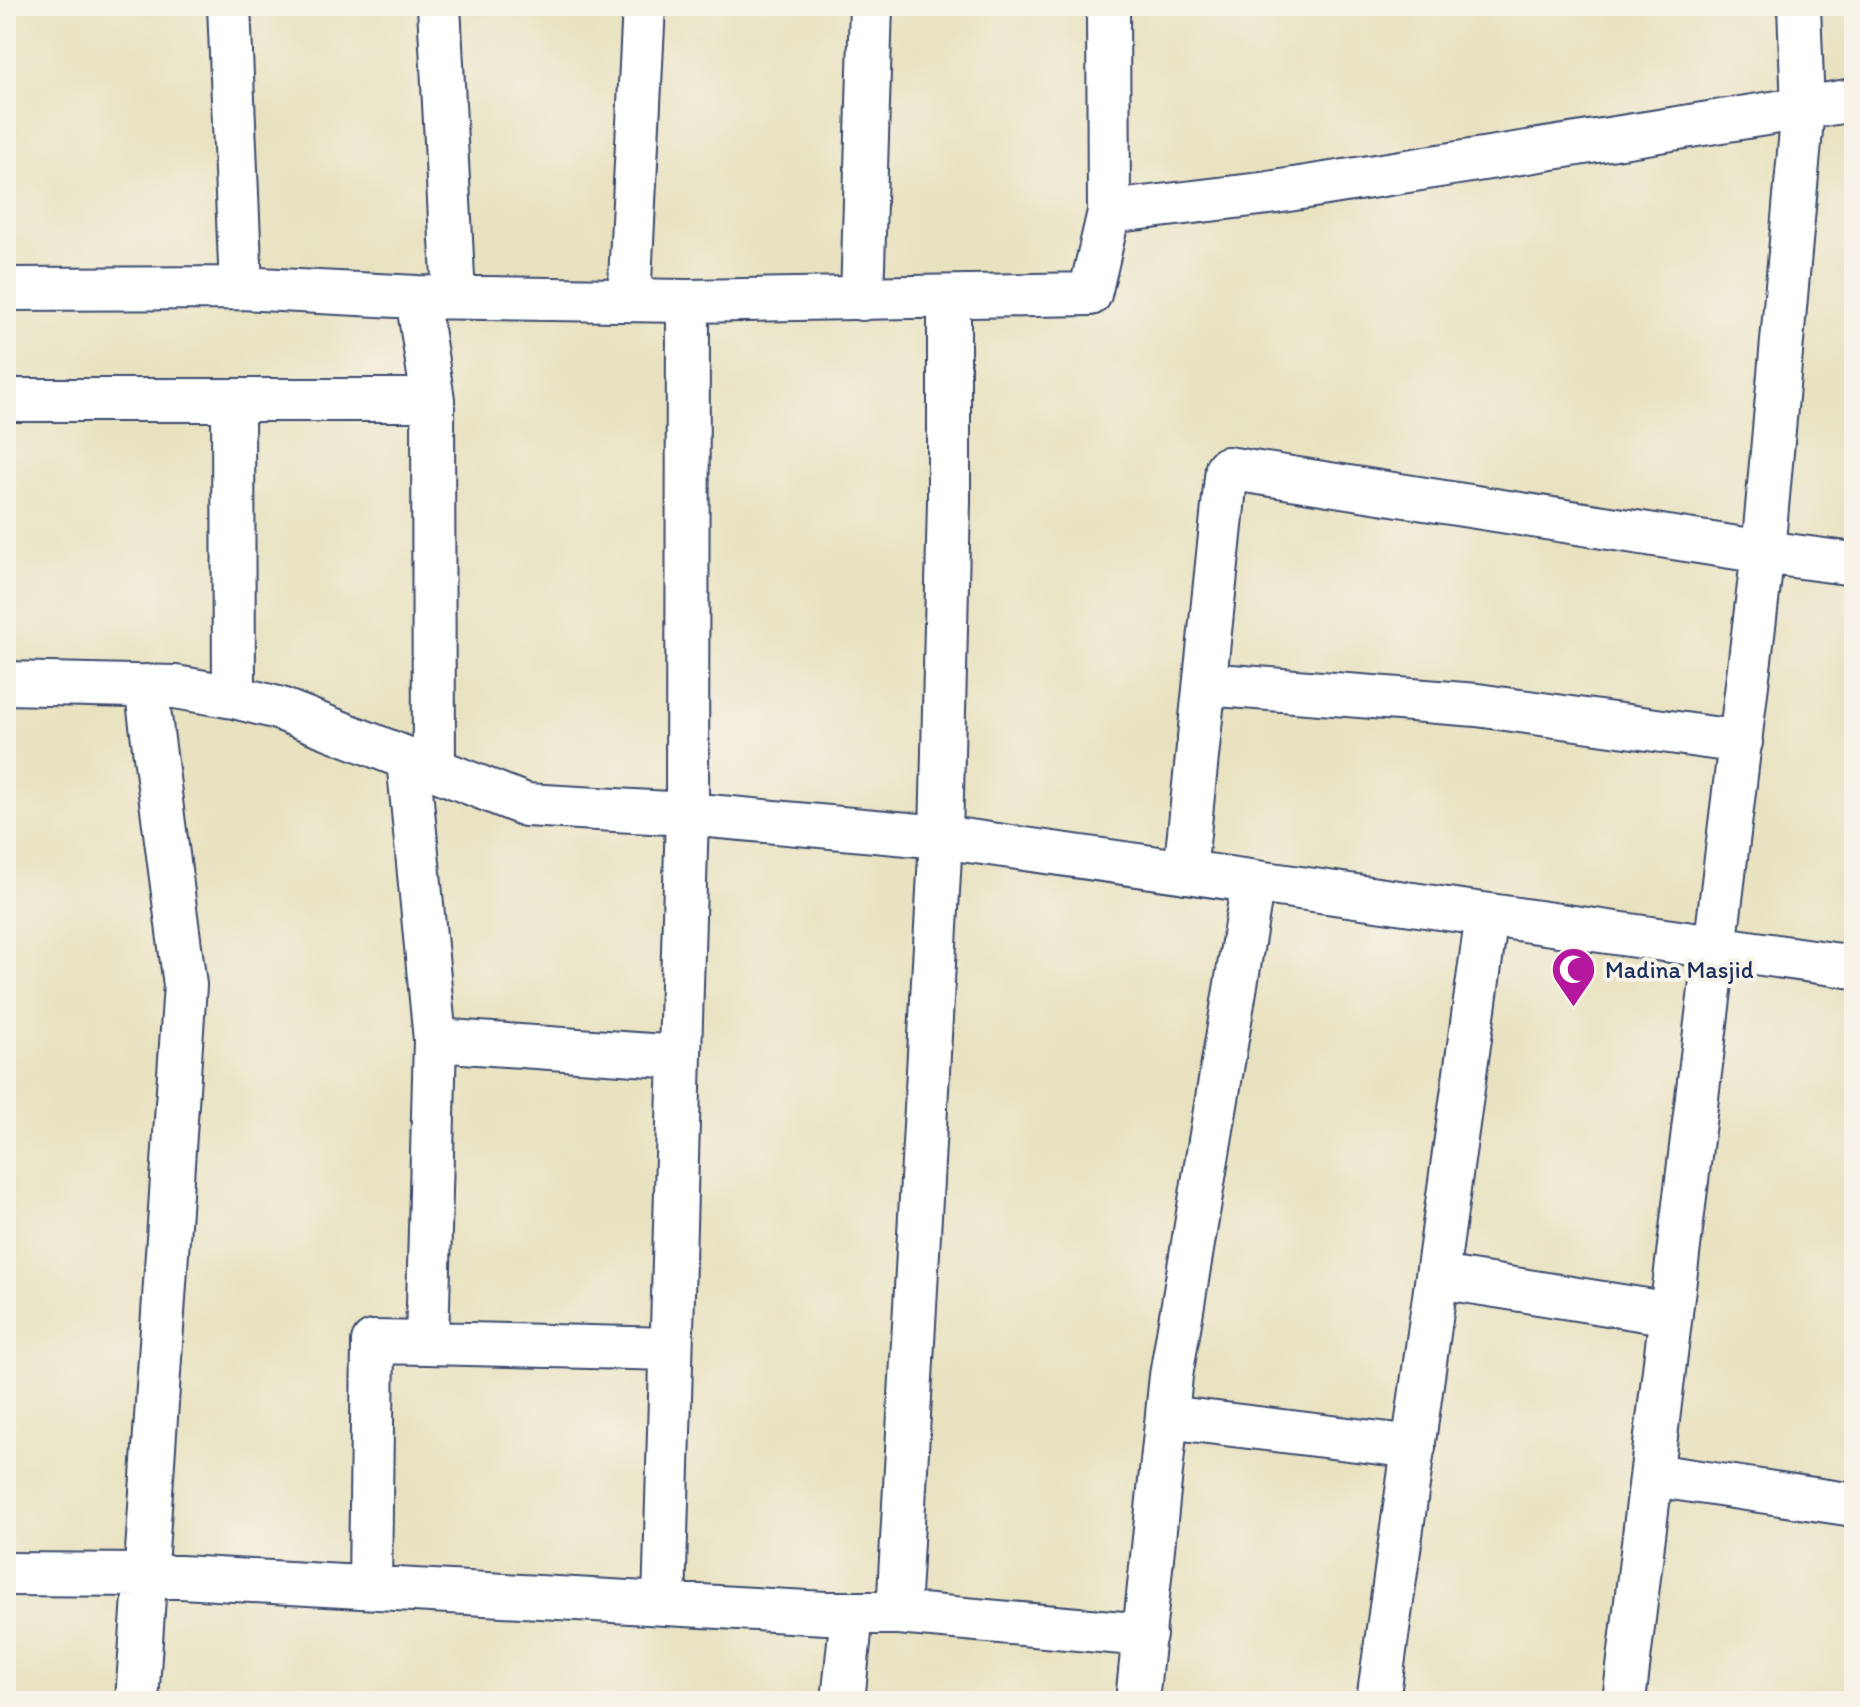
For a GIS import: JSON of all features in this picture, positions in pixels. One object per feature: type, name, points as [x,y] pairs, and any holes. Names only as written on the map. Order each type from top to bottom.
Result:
[{"type":"street","points":[[229,6],[241,288]]},
{"type":"street","points":[[427,1343],[435,1040],[421,764],[433,400],[439,6]]},
{"type":"street","points":[[629,300],[644,6]]},
{"type":"street","points":[[862,299],[871,6]]},
{"type":"street","points":[[6,289],[241,288],[435,297],[688,301],[1090,294],[1109,212],[1108,6]]},
{"type":"street","points":[[1624,1701],[1763,552],[1803,108],[1799,6]]},
{"type":"street","points":[[1109,212],[1269,193],[1854,100]]},
{"type":"street","points":[[898,1613],[941,837],[949,501],[949,298]]},
{"type":"street","points":[[664,1604],[687,814],[688,301]]},
{"type":"street","points":[[6,400],[433,400]]},
{"type":"street","points":[[233,400],[234,697]]},
{"type":"street","points":[[1185,872],[1227,468],[1854,564]]},
{"type":"street","points":[[6,683],[175,687],[234,697],[278,708],[526,805],[687,814],[941,837],[1854,967]]},
{"type":"street","points":[[1205,684],[1477,705],[1741,742]]},
{"type":"street","points":[[137,1701],[185,985],[146,686]]},
{"type":"street","points":[[1137,1701],[1171,1376],[1253,882]]},
{"type":"street","points":[[1378,1701],[1487,915]]},
{"type":"street","points":[[435,1040],[679,1057]]},
{"type":"street","points":[[1439,1277],[1671,1314]]},
{"type":"street","points":[[370,1587],[373,1342],[671,1349]]},
{"type":"street","points":[[1167,1417],[1414,1447]]},
{"type":"street","points":[[1652,1475],[1854,1505]]},
{"type":"street","points":[[6,1574],[145,1575],[664,1604],[898,1613],[1145,1635]]},
{"type":"street","points":[[843,1701],[852,1613]]},
{"type":"place","name":"Madina Masjid","points":[[1574,1009]]}]
